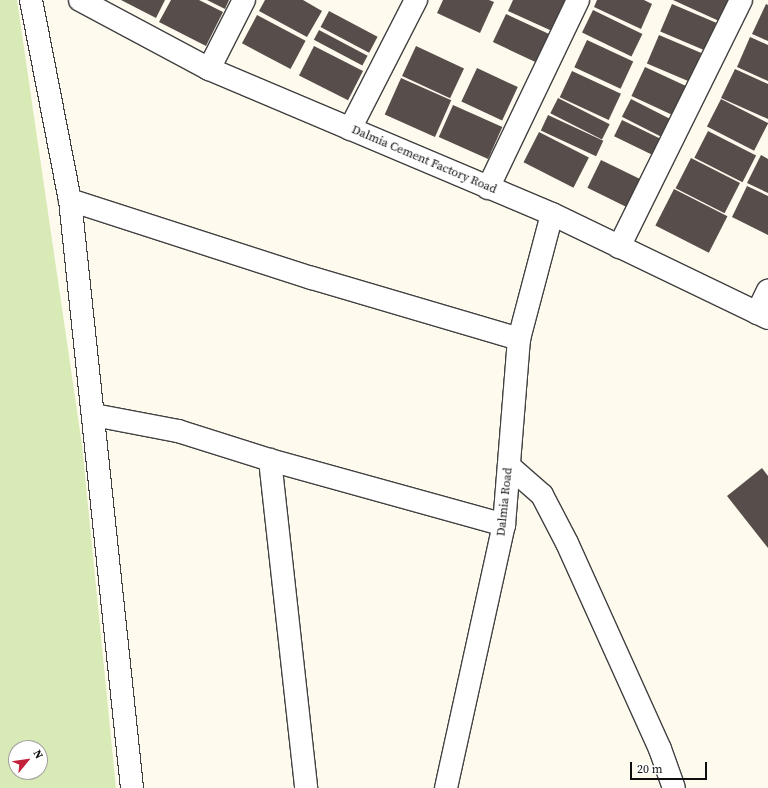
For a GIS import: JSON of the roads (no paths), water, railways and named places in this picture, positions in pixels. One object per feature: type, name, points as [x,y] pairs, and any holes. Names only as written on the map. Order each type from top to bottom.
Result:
[{"type":"street","points":[[31,0],[70,200],[94,415],[132,788]]},
{"type":"street","points":[[209,69],[244,0]]},
{"type":"street","points":[[350,129],[416,0]]},
{"type":"street","points":[[488,188],[578,0]]},
{"type":"street","points":[[619,247],[742,0]]},
{"type":"street","name":"Dalmia Cement Factory Road","points":[[89,2],[209,69],[552,214],[763,316]]},
{"type":"street","points":[[70,200],[312,278],[519,339]]},
{"type":"street","name":"Dalmia Road","points":[[446,788],[504,525],[519,339],[552,214]]},
{"type":"street","points":[[763,316],[768,290]]},
{"type":"street","points":[[94,415],[178,431],[270,460],[504,525]]},
{"type":"street","points":[[270,460],[306,788]]},
{"type":"street","points":[[509,466],[542,496],[567,544],[660,749],[674,788]]}]
